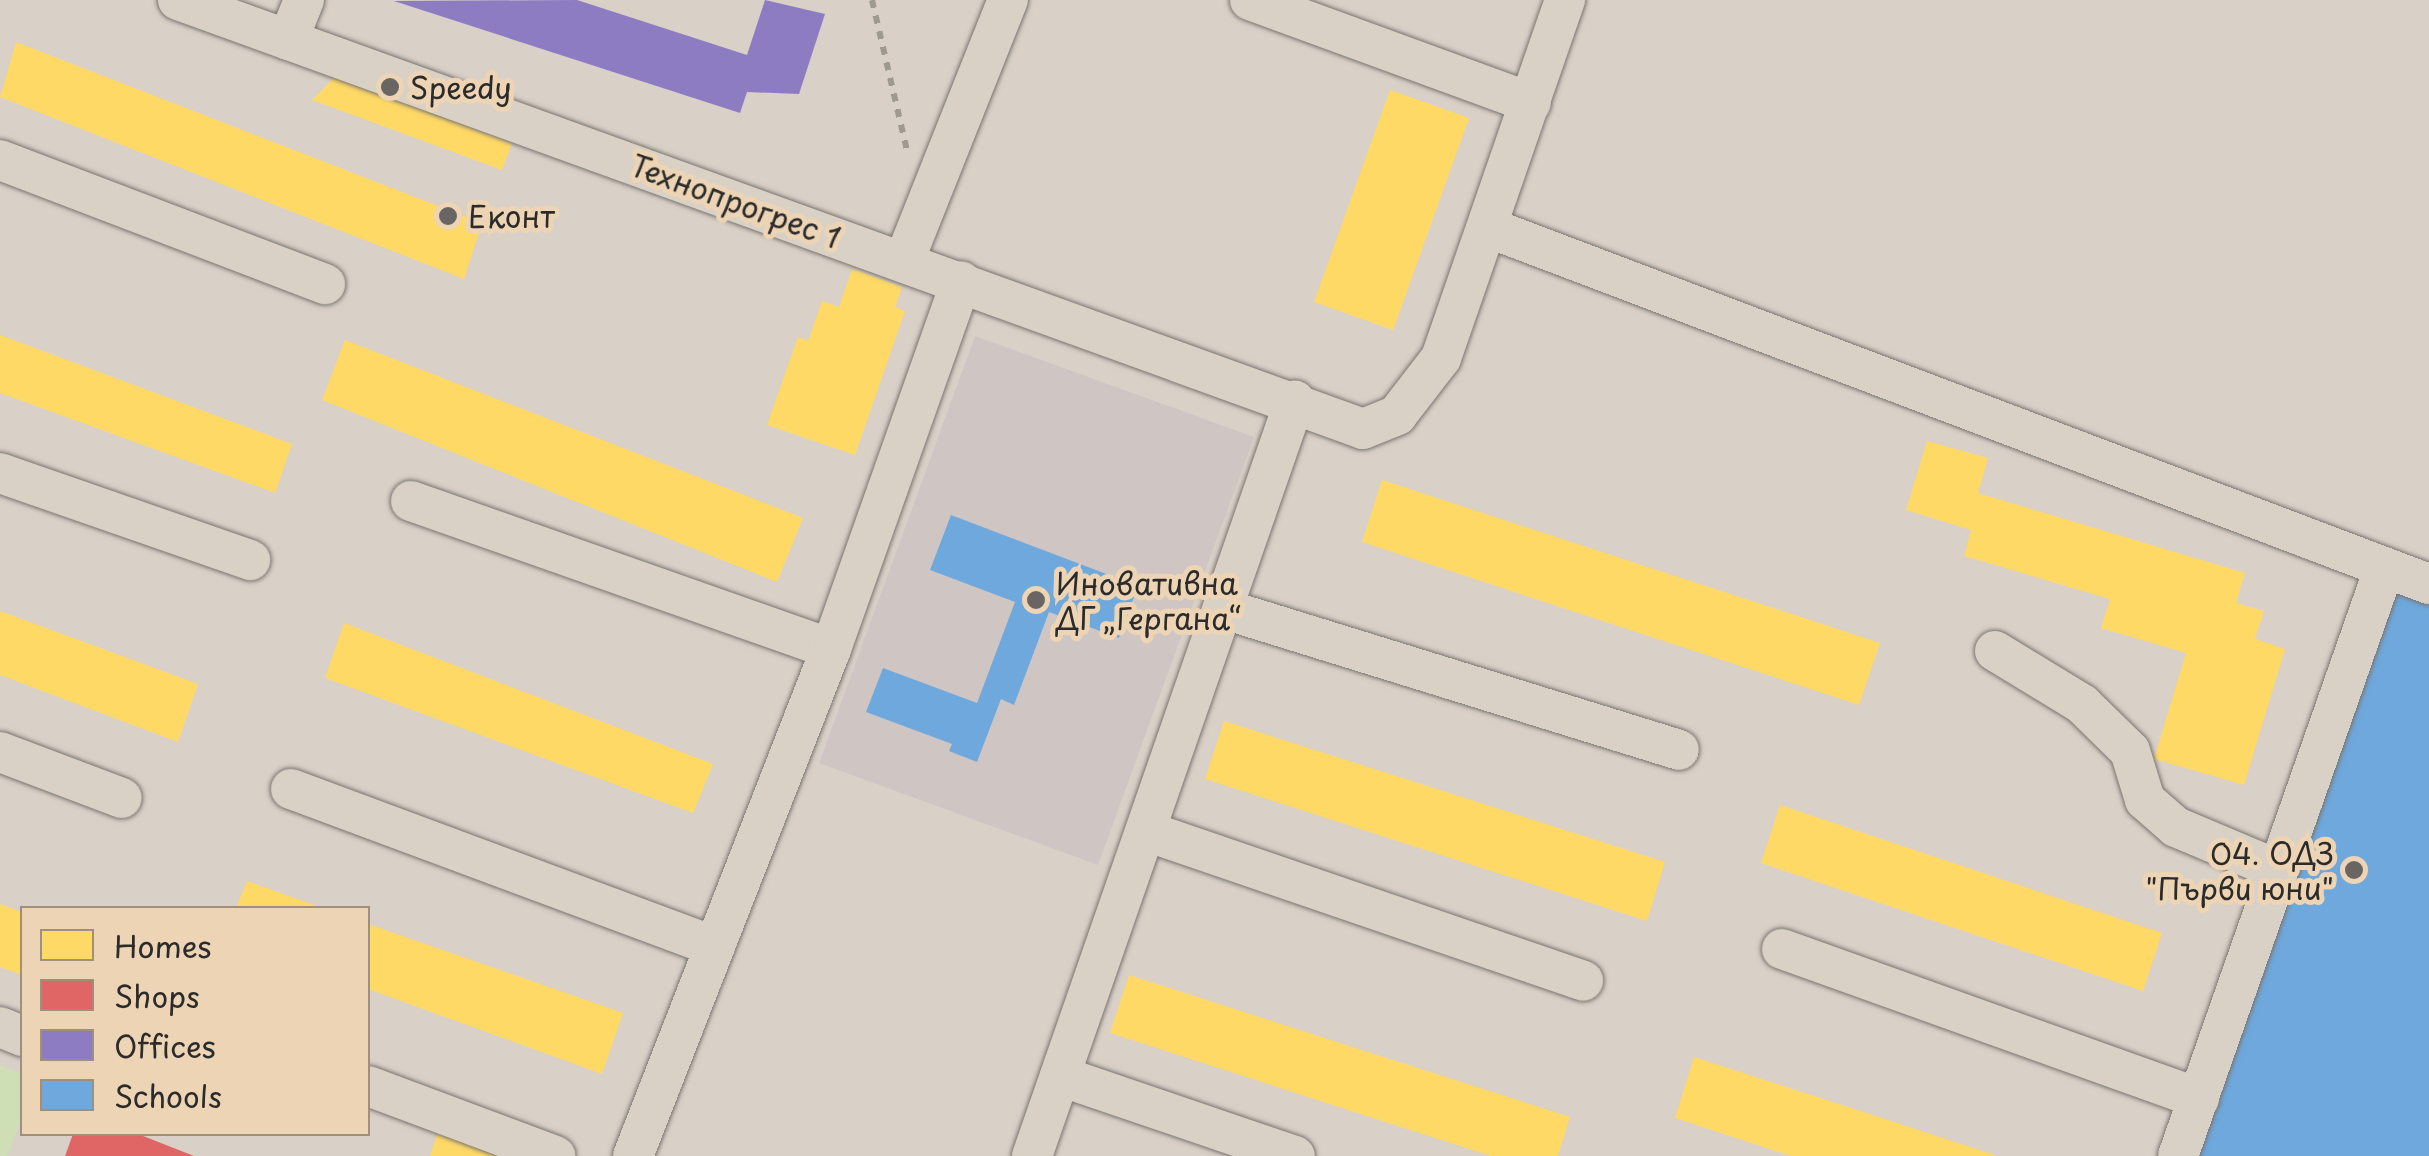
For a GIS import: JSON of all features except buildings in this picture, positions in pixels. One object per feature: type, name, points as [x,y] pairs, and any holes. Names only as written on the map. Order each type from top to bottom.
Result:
[{"type":"street","name":"Технопрогрес 1","points":[[178,0],[1364,428],[1397,414],[1441,358],[1565,0]]},
{"type":"street","points":[[288,40],[304,0]]},
{"type":"street","points":[[904,261],[1008,0]]},
{"type":"street","points":[[1250,0],[1531,103]]},
{"type":"street","points":[[0,160],[325,284]]},
{"type":"street","points":[[1488,227],[2429,584]]},
{"type":"street","points":[[633,1156],[830,649],[962,280]]},
{"type":"street","points":[[1032,1156],[1295,400]]},
{"type":"street","points":[[0,473],[250,560]]},
{"type":"street","points":[[411,501],[830,649]]},
{"type":"street","points":[[2178,1156],[2384,568]]},
{"type":"street","points":[[1224,609],[1679,750]]},
{"type":"street","points":[[1996,651],[2082,704],[2130,751],[2145,800],[2176,827],[2276,869]]},
{"type":"street","points":[[0,752],[122,798]]},
{"type":"street","points":[[292,789],[714,947]]},
{"type":"street","points":[[1146,831],[1583,981]]},
{"type":"street","points":[[1782,949],[2199,1098]]},
{"type":"street","points":[[1060,1076],[1295,1156]]},
{"type":"street","points":[[370,1087],[555,1156]]},
{"type":"path","points":[[872,0],[922,214]]},
{"type":"shaded area","name":"Иновативна ДГ „Гергана“","points":[[975,336],[1254,437],[1098,865],[819,763]]},
{"type":"green space","points":[[0,1065],[20,1073],[20,1122],[7,1156],[0,1156]]},
{"type":"place","name":"Speedy","points":[[390,87]]},
{"type":"place","name":"Еконт","points":[[448,216]]},
{"type":"place","name":"Иновативна ДГ „Гергана“","points":[[1036,600]]},
{"type":"place","name":"04. ОДЗ \"Първи юни\"","points":[[2354,870]]}]
